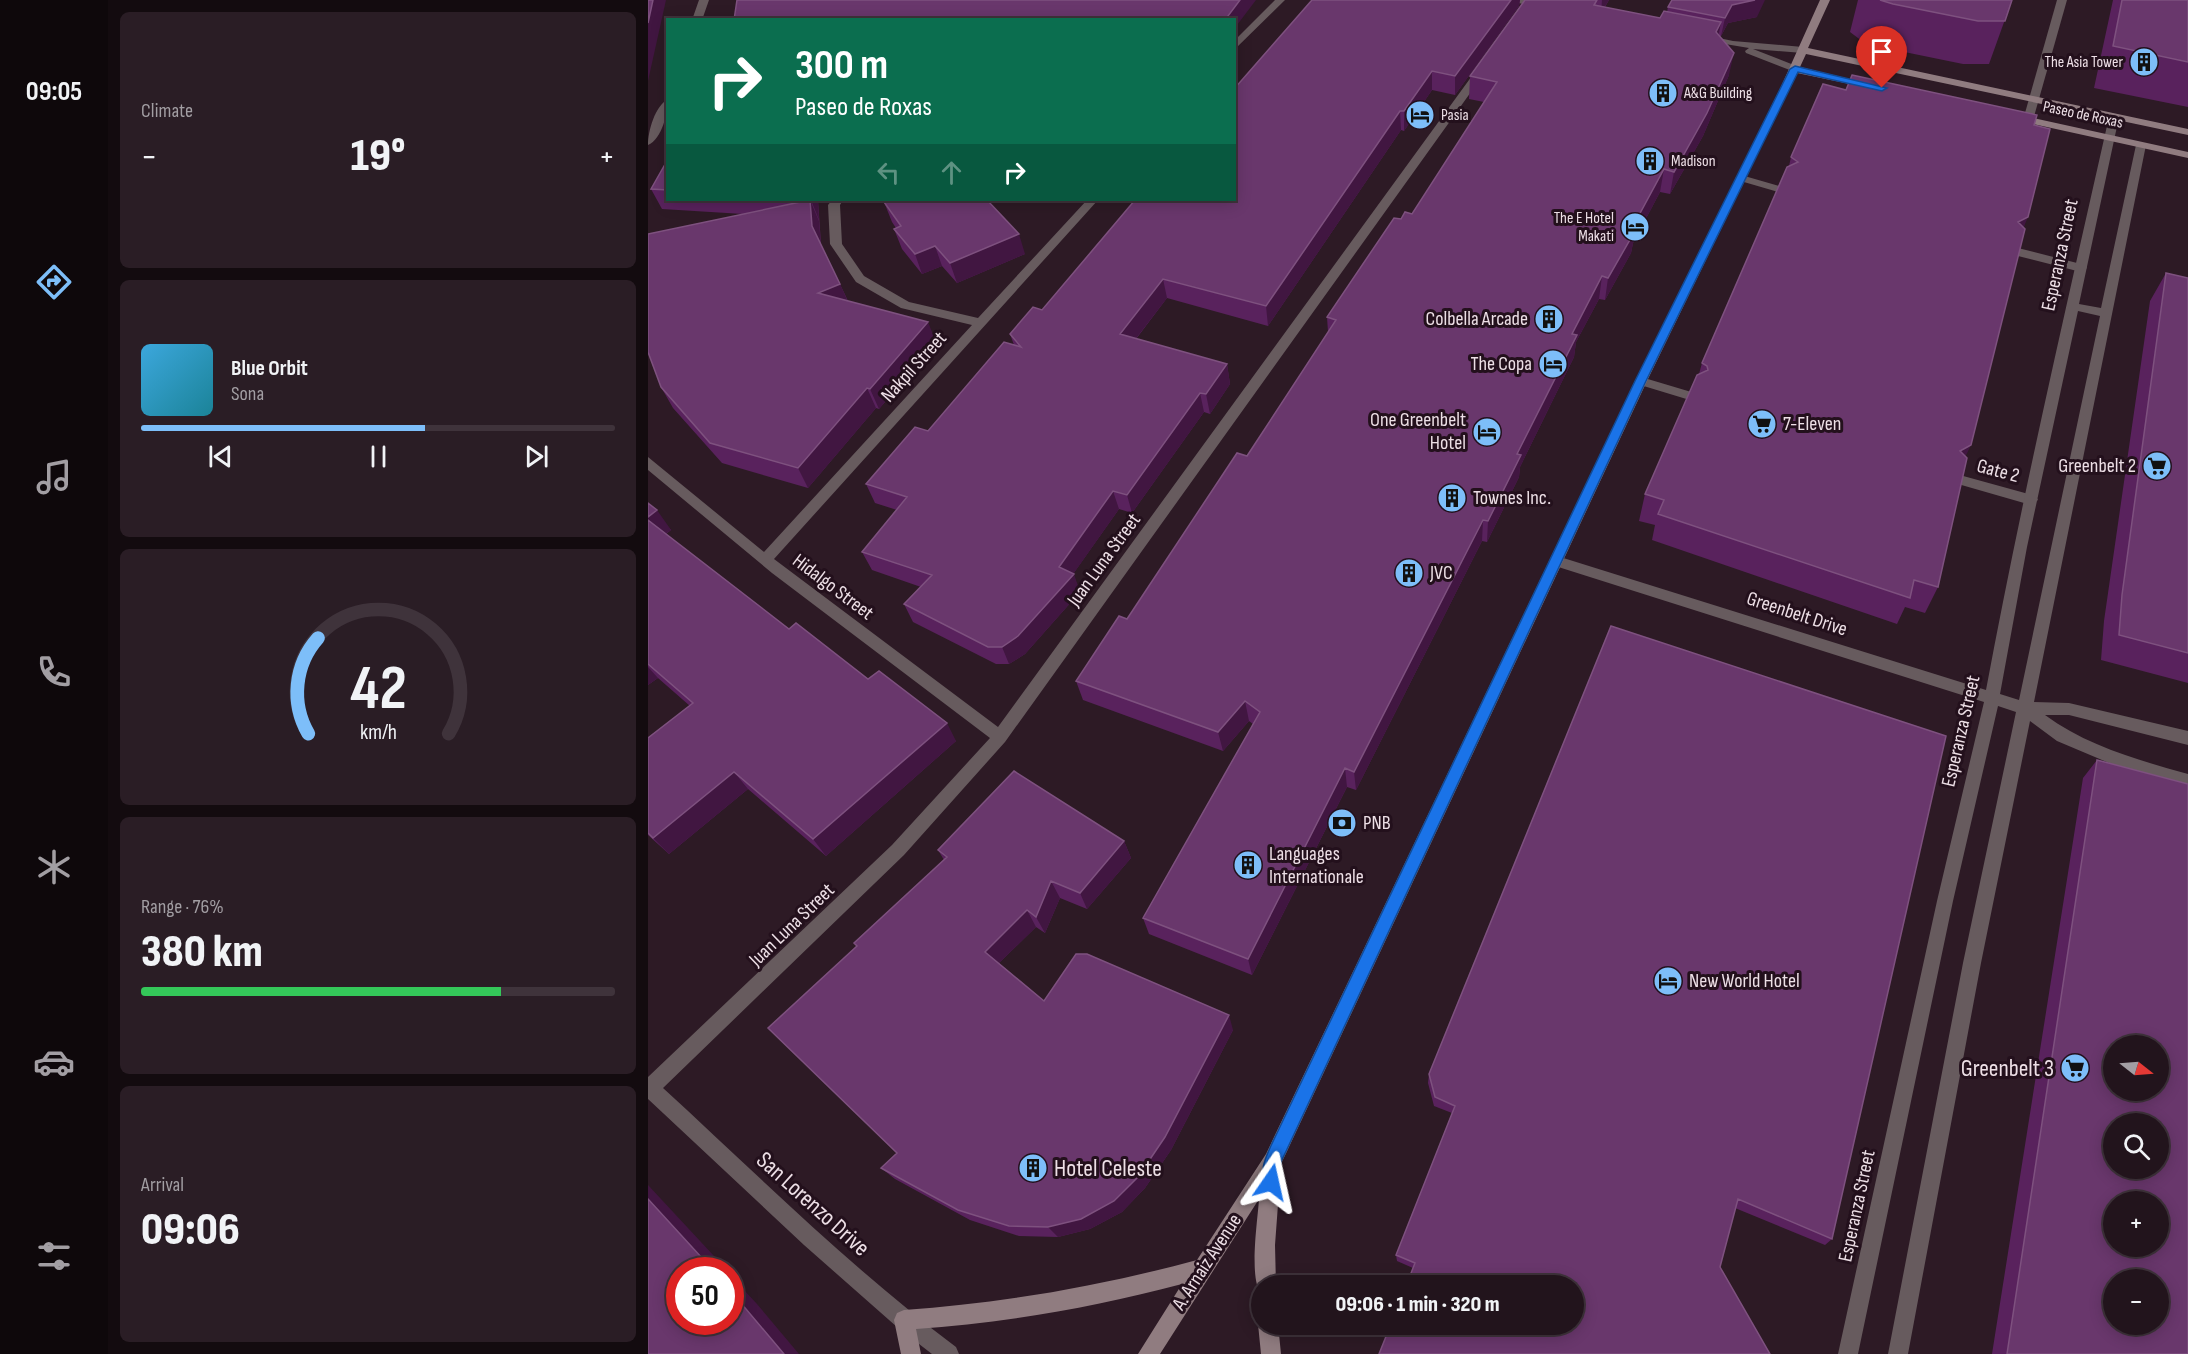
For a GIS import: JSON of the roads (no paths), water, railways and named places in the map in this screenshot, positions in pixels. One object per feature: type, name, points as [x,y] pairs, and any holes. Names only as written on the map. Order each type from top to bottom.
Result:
[{"type":"main road","name":"A. Arnaiz Avenue","points":[[1148,1354],[1273,1161],[1641,381],[1795,69],[1825,0]]},
{"type":"main road","name":"Paseo de Roxas","points":[[1803,50],[2188,132]]},
{"type":"main road","points":[[1795,69],[1882,88]]},
{"type":"main road","name":"Paseo de Roxas","points":[[2005,115],[2188,155]]},
{"type":"main road","points":[[1266,1275],[1265,1245],[1273,1161]]},
{"type":"main road","points":[[911,1354],[904,1320],[963,1317],[1032,1308],[1140,1286],[1202,1269]]},
{"type":"main road","points":[[1269,1335],[1271,1354]]},
{"type":"street","points":[[698,18],[704,0]]},
{"type":"street","points":[[1236,45],[1280,0]]},
{"type":"street","points":[[1511,0],[1552,8]]},
{"type":"street","points":[[2028,120],[2062,0]]},
{"type":"street","points":[[1690,35],[1733,44],[1803,50]]},
{"type":"street","points":[[1733,44],[1795,69]]},
{"type":"street","name":"Juan Luna Street","points":[[649,1089],[898,850],[1000,737],[1488,61]]},
{"type":"street","points":[[648,141],[666,106]]},
{"type":"street","name":"Esperanza Street","points":[[1848,1354],[1945,901],[1992,698],[2031,500],[2114,117]]},
{"type":"street","points":[[1898,1354],[1972,963],[2141,145]]},
{"type":"street","points":[[1742,178],[1782,190]]},
{"type":"street","points":[[836,201],[834,205],[836,244],[860,279],[905,305],[980,323]]},
{"type":"street","name":"Nakpil Street","points":[[765,560],[1092,201]]},
{"type":"street","points":[[2014,251],[2081,268]]},
{"type":"street","points":[[2072,306],[2105,313]]},
{"type":"street","points":[[1641,381],[1693,397]]},
{"type":"street","name":"Hidalgo Street","points":[[648,462],[695,504],[765,560],[1000,737]]},
{"type":"street","name":"Gate 2","points":[[1956,479],[2031,500]]},
{"type":"street","name":"Greenbelt Drive","points":[[1557,561],[2024,708],[2069,709],[2188,738]]},
{"type":"street","name":"Greenbelt Drive","points":[[2024,708],[2062,736],[2127,763],[2188,781]]},
{"type":"street","name":"San Lorenzo Drive","points":[[649,1089],[904,1320],[949,1354]]},
{"type":"place","name":"The Asia Tower","points":[[2144,62]]},
{"type":"place","name":"A&G Building","points":[[1663,93]]},
{"type":"place","name":"Pasia","points":[[1420,115]]},
{"type":"place","name":"Madison","points":[[1650,161]]},
{"type":"place","name":"The E Hotel Makati","points":[[1635,227]]},
{"type":"place","name":"Colbella Arcade","points":[[1549,319]]},
{"type":"place","name":"The Copa","points":[[1553,364]]},
{"type":"place","name":"7-Eleven","points":[[1762,424]]},
{"type":"place","name":"One Greenbelt Hotel","points":[[1487,432]]},
{"type":"place","name":"Greenbelt 2","points":[[2157,466]]},
{"type":"place","name":"Townes Inc.","points":[[1452,498]]},
{"type":"place","name":"JVC","points":[[1409,573]]},
{"type":"place","name":"PNB","points":[[1342,823]]},
{"type":"place","name":"Languages Internationale","points":[[1248,865]]},
{"type":"place","name":"New World Hotel","points":[[1668,981]]},
{"type":"place","name":"Greenbelt 3","points":[[2075,1068]]},
{"type":"place","name":"Hotel Celeste","points":[[1033,1168]]}]
